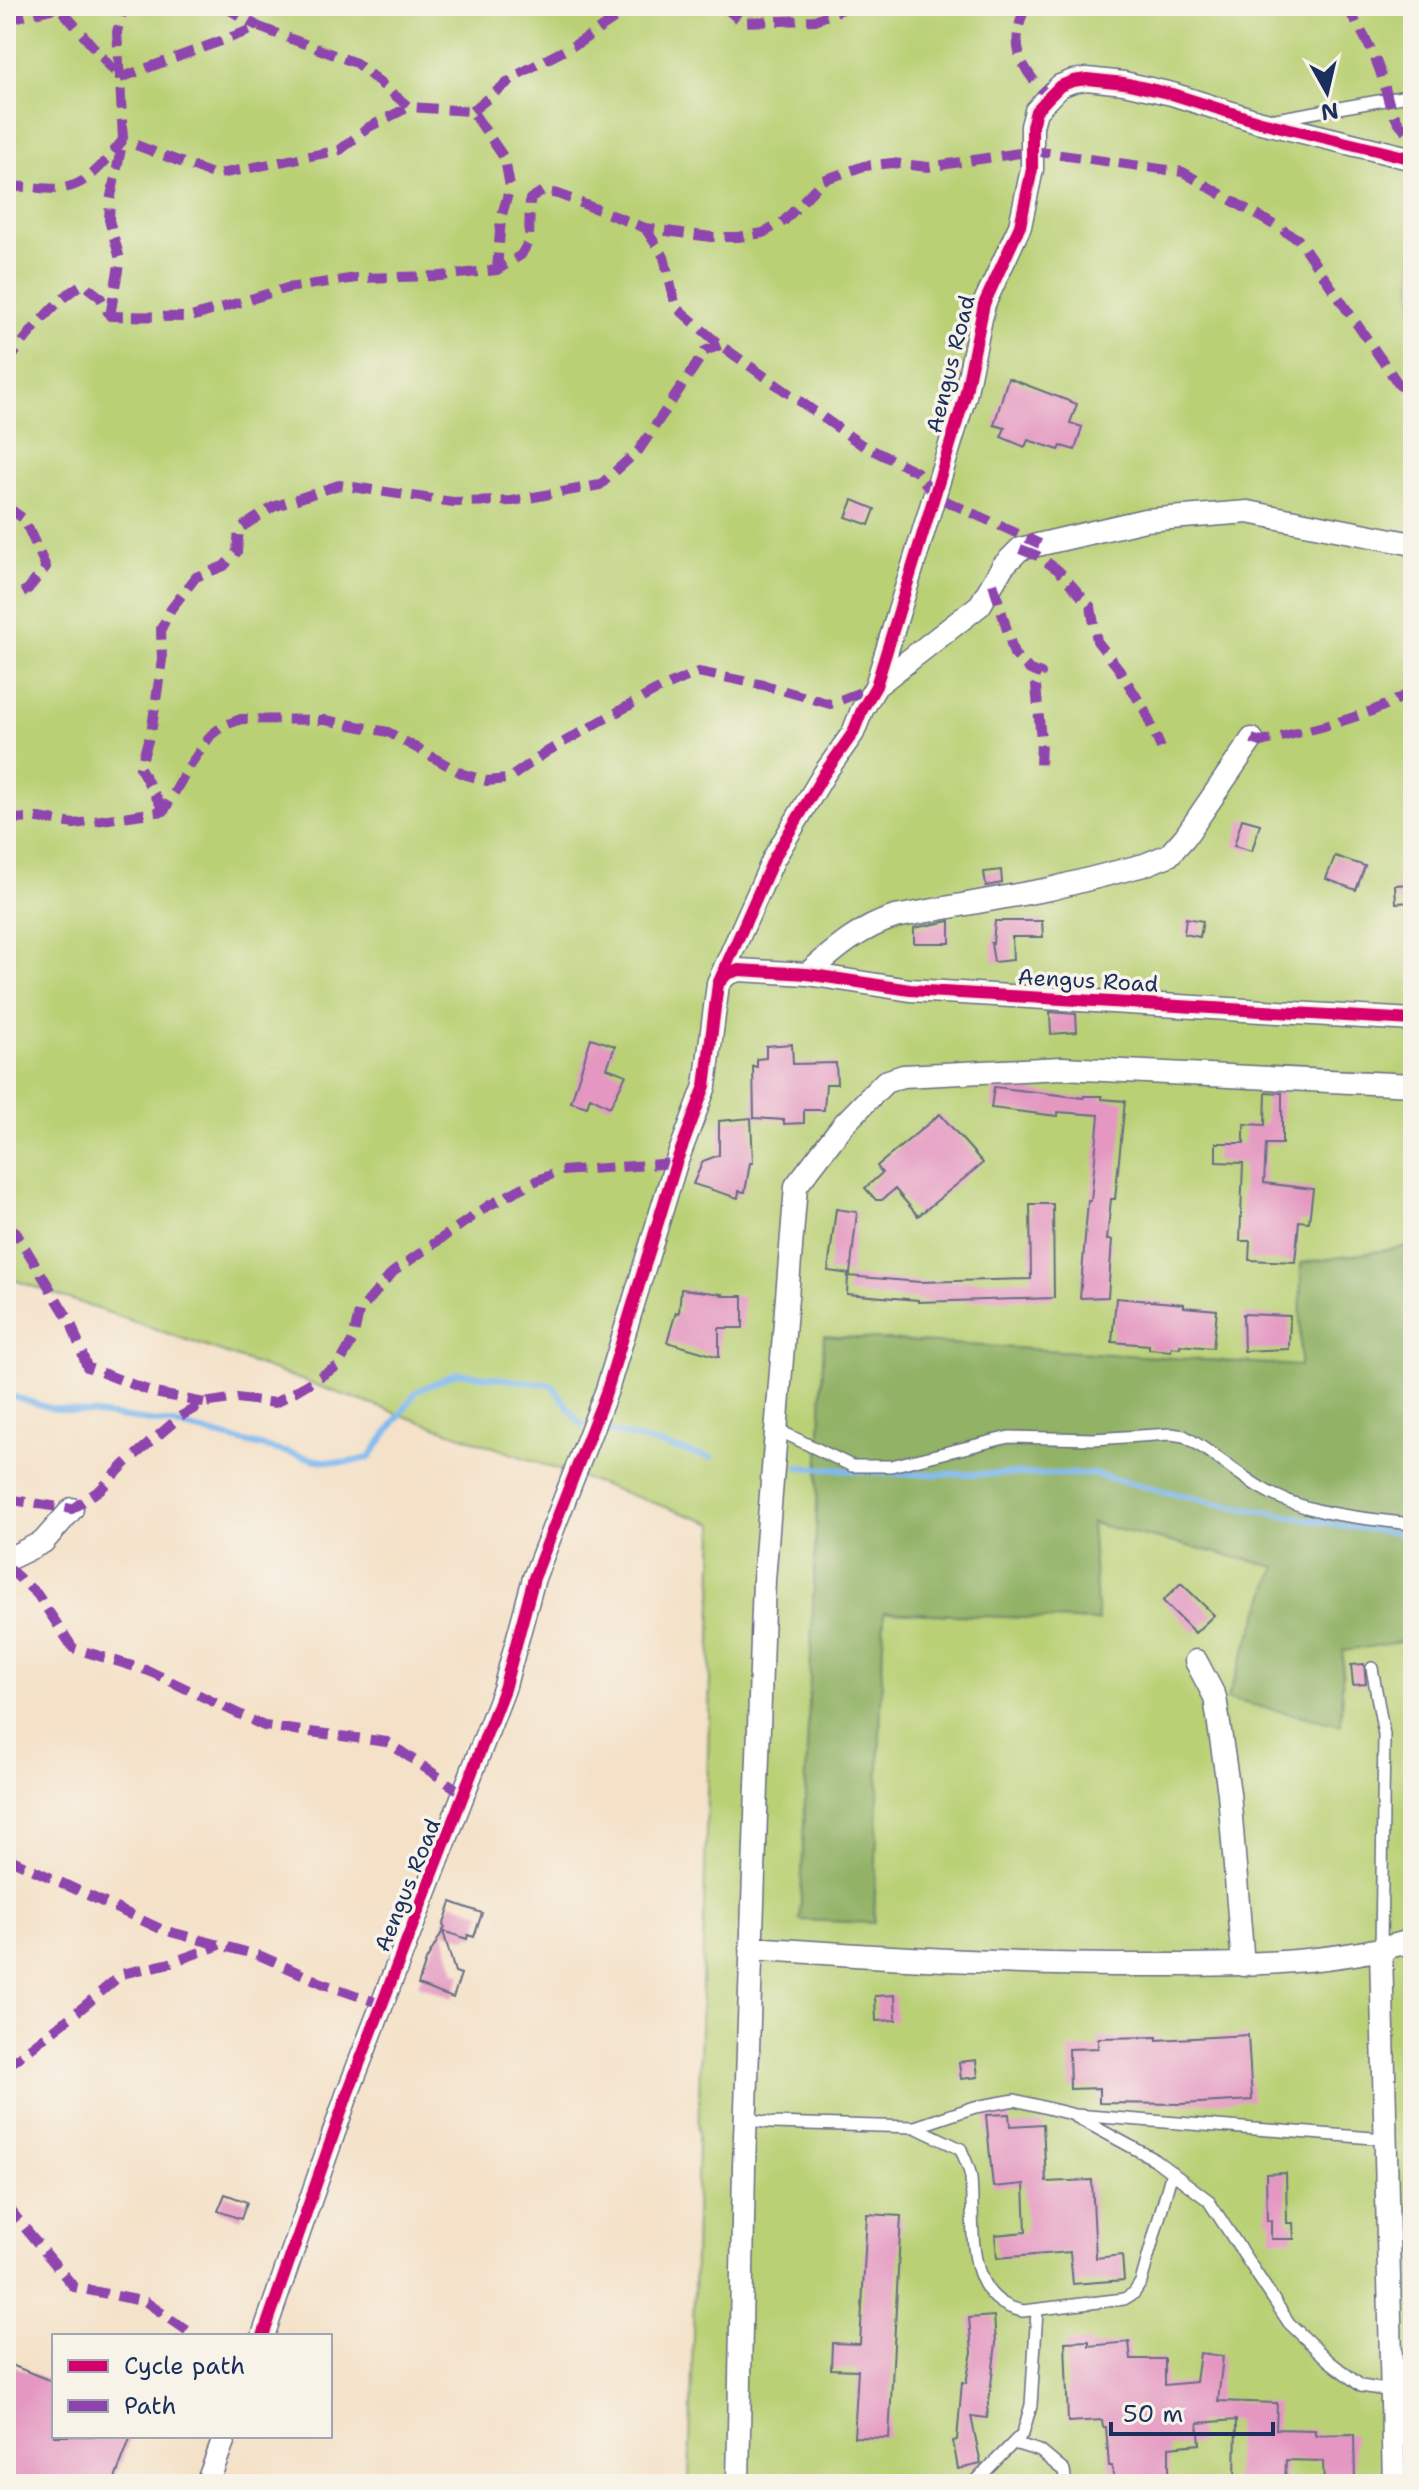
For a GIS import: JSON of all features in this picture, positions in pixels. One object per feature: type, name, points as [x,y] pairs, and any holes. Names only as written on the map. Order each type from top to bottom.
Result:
[{"type":"street","name":"Aengus Road","points":[[264,2334],[347,2095],[504,1689],[534,1578],[598,1413],[676,1163],[705,1086],[718,984],[774,858],[824,774],[853,733],[876,686],[957,424],[984,304],[1020,226],[1032,169],[1032,126],[1036,111],[1060,86],[1087,79],[1124,83],[1172,94],[1257,121],[1413,159]]},
{"type":"street","points":[[876,686],[980,605],[1003,566],[1020,549],[1145,520],[1248,512],[1413,544]]},
{"type":"street","points":[[807,974],[853,935],[872,924],[895,917],[1050,889],[1144,865],[1169,855],[1185,837],[1252,739]]},
{"type":"street","name":"Aengus Road","points":[[718,984],[727,974],[739,970],[807,974],[910,990],[1413,1020]]},
{"type":"street","points":[[738,2484],[745,2119],[764,1580],[796,1186],[843,1125],[885,1082],[903,1076],[1062,1068],[1413,1085]]},
{"type":"street","points":[[6,1560],[43,1542],[72,1509]]},
{"type":"street","points":[[1196,1661],[1215,1697],[1229,1793],[1243,1965]]},
{"type":"street","points":[[751,1948],[1008,1964],[1243,1965],[1381,1950],[1413,1940]]},
{"type":"street","points":[[1381,1950],[1394,2484]]},
{"type":"street","points":[[207,2484],[224,2438]]},
{"type":"lane","points":[[1257,121],[1308,115],[1413,95]]},
{"type":"lane","points":[[776,1429],[852,1466],[871,1468],[891,1466],[1009,1437],[1094,1439],[1171,1434],[1184,1436],[1261,1488],[1292,1504],[1328,1514],[1409,1524]]},
{"type":"lane","points":[[1372,1668],[1384,1735],[1381,1950]]},
{"type":"lane","points":[[745,2119],[771,2123],[915,2127],[975,2107],[1015,2100],[1071,2114],[1386,2139]]},
{"type":"lane","points":[[1071,2114],[1154,2159],[1208,2200],[1289,2323],[1361,2386],[1392,2391]]},
{"type":"lane","points":[[915,2127],[961,2149],[971,2176],[974,2255],[981,2277],[991,2293],[1010,2309],[1037,2311],[1111,2302],[1134,2293],[1141,2282],[1172,2172]]},
{"type":"lane","points":[[973,2484],[1023,2433],[1031,2405],[1037,2311]]},
{"type":"lane","points":[[1014,2443],[1040,2451],[1064,2471],[1066,2484]]},
{"type":"lane","points":[[748,2484],[783,2484]]},
{"type":"green space","points":[[6,6],[1413,6],[1413,2484],[689,2484],[714,1524],[6,1277]]},
{"type":"green space","points":[[1413,1246],[1413,1640],[1343,1651],[1341,1725],[1227,1699],[1276,1567],[1091,1523],[1098,1621],[884,1612],[874,1923],[800,1920],[824,1336],[1300,1366],[1301,1263]]},
{"type":"building","points":[[1008,378],[1077,404],[1070,423],[1082,427],[1075,450],[1061,446],[1059,450],[1028,440],[1025,447],[1001,437],[1005,428],[994,425]]},
{"type":"building","points":[[853,500],[875,509],[869,525],[846,517]]},
{"type":"building","points":[[1242,819],[1260,824],[1252,851],[1234,846]]},
{"type":"building","points":[[1335,856],[1365,866],[1356,890],[1326,879]]},
{"type":"building","points":[[1001,870],[1002,883],[986,886],[984,872]]},
{"type":"building","points":[[1413,884],[1413,902],[1396,903],[1395,885]]},
{"type":"building","points":[[1186,918],[1203,921],[1200,937],[1184,934]]},
{"type":"building","points":[[950,921],[950,943],[914,943],[914,928]]},
{"type":"building","points":[[995,921],[1042,921],[1043,937],[1012,937],[1013,960],[994,962],[991,943]]},
{"type":"building","points":[[1050,1012],[1076,1014],[1077,1032],[1051,1034]]},
{"type":"building","points":[[591,1038],[615,1046],[607,1068],[626,1075],[610,1107],[590,1097],[587,1107],[571,1102]]},
{"type":"building","points":[[792,1044],[793,1064],[836,1063],[837,1084],[826,1084],[824,1110],[804,1110],[804,1123],[784,1124],[784,1120],[754,1118],[753,1066],[757,1067],[757,1059],[766,1058],[766,1046]]},
{"type":"building","points":[[994,1087],[1084,1098],[1102,1096],[1102,1099],[1125,1101],[1115,1199],[1111,1199],[1107,1240],[1112,1240],[1108,1297],[1080,1298],[1099,1115],[1058,1112],[1058,1116],[991,1108]]},
{"type":"building","points":[[1266,1092],[1282,1093],[1282,1144],[1266,1144],[1264,1183],[1313,1189],[1309,1222],[1299,1221],[1295,1262],[1249,1260],[1250,1241],[1240,1241],[1243,1163],[1216,1162],[1216,1143],[1244,1143],[1244,1124],[1265,1125]]},
{"type":"building","points":[[940,1114],[983,1163],[918,1216],[895,1189],[882,1200],[876,1200],[865,1188],[882,1173],[877,1166]]},
{"type":"building","points":[[751,1118],[753,1163],[750,1163],[745,1192],[739,1191],[738,1198],[693,1184],[703,1161],[719,1155],[719,1121]]},
{"type":"building","points":[[1030,1204],[1053,1204],[1054,1298],[918,1302],[847,1294],[848,1276],[920,1282],[1031,1279]]},
{"type":"building","points":[[836,1209],[857,1212],[850,1274],[828,1271]]},
{"type":"building","points":[[681,1289],[743,1296],[743,1328],[719,1328],[719,1357],[667,1342],[676,1312],[679,1313]]},
{"type":"building","points":[[1116,1298],[1217,1310],[1213,1348],[1180,1345],[1180,1348],[1172,1347],[1171,1351],[1149,1349],[1149,1345],[1112,1342]]},
{"type":"building","points":[[1243,1314],[1290,1316],[1289,1349],[1244,1351]]},
{"type":"building","points":[[1181,1583],[1214,1615],[1195,1633],[1163,1601]]},
{"type":"building","points":[[1364,1664],[1366,1684],[1353,1685],[1351,1665]]},
{"type":"building","points":[[451,1902],[482,1913],[474,1937],[468,1935],[467,1939],[443,1931],[455,1972],[461,1974],[453,1998],[418,1985],[426,1961],[445,1927]]},
{"type":"building","points":[[895,1995],[896,2020],[876,2021],[875,1996]]},
{"type":"building","points":[[1248,2035],[1252,2100],[1181,2104],[1099,2103],[1099,2088],[1070,2089],[1069,2049],[1098,2048],[1098,2038],[1157,2037],[1157,2040]]},
{"type":"building","points":[[976,2060],[978,2077],[961,2079],[959,2062]]},
{"type":"building","points":[[1009,2114],[1010,2126],[1043,2124],[1046,2182],[1092,2180],[1096,2258],[1122,2255],[1124,2280],[1073,2284],[1070,2252],[997,2258],[995,2235],[1026,2232],[1024,2184],[993,2187],[986,2115]]},
{"type":"building","points":[[1286,2173],[1287,2223],[1293,2223],[1294,2239],[1271,2239],[1271,2221],[1267,2221],[1266,2174]]},
{"type":"building","points":[[225,2194],[247,2202],[241,2219],[218,2211]]},
{"type":"building","points":[[867,2214],[901,2216],[889,2438],[854,2437],[858,2370],[831,2369],[832,2343],[860,2344]]},
{"type":"building","points":[[994,2316],[996,2343],[987,2418],[971,2416],[981,2464],[958,2469],[953,2441],[957,2440],[962,2382],[966,2383],[972,2352],[969,2318]]},
{"type":"building","points":[[1089,2341],[1089,2346],[1129,2342],[1131,2359],[1165,2359],[1165,2385],[1196,2382],[1200,2353],[1223,2356],[1218,2401],[1277,2403],[1276,2429],[1315,2430],[1315,2435],[1354,2434],[1355,2484],[1324,2484],[1323,2461],[1286,2460],[1285,2484],[1235,2484],[1236,2420],[1198,2423],[1200,2444],[1169,2447],[1169,2484],[1114,2484],[1112,2466],[1109,2466],[1106,2427],[1103,2427],[1102,2420],[1068,2422],[1065,2342]]},
{"type":"building","points":[[6,2363],[52,2381],[52,2438],[130,2438],[113,2484],[6,2484]]},
{"type":"waterway","points":[[6,1394],[50,1408],[173,1424],[317,1460],[343,1463],[369,1458],[417,1391],[457,1373],[552,1385],[580,1424],[587,1425]]},
{"type":"waterway","points":[[598,1428],[711,1458]]},
{"type":"waterway","points":[[799,1467],[901,1474],[1093,1474],[1210,1502],[1357,1528],[1413,1534]]},
{"type":"marked path","points":[[6,20],[59,7],[120,78],[117,32],[124,6]]},
{"type":"marked path","points":[[223,6],[259,27]]},
{"type":"marked path","points":[[472,111],[517,75],[580,42],[623,13],[643,6]]},
{"type":"marked path","points":[[723,6],[742,22],[815,20],[850,6]]},
{"type":"marked path","points":[[1026,6],[1018,33],[1020,56],[1031,76],[1049,97]]},
{"type":"marked path","points":[[1346,6],[1375,58],[1397,120],[1413,138]]},
{"type":"marked path","points":[[110,316],[120,259],[109,220],[123,140],[120,78],[259,27],[356,63],[409,107],[472,111],[505,159],[510,187],[501,218],[497,270]]},
{"type":"marked path","points":[[6,188],[57,189],[73,186],[97,170],[123,140],[215,175],[340,150],[369,127],[409,107]]},
{"type":"marked path","points":[[6,367],[40,321],[63,298],[83,284],[100,297],[110,316],[191,317],[287,288],[356,278],[440,276],[497,270],[521,255],[529,241],[530,199],[543,191],[645,228],[711,237],[738,237],[763,233],[784,221],[823,180],[864,166],[892,163],[928,167],[1033,151],[1183,172],[1298,239],[1399,385],[1413,392]]},
{"type":"marked path","points":[[645,228],[664,257],[676,307],[720,345],[862,445],[917,472],[935,496],[1040,544]]},
{"type":"marked path","points":[[164,811],[140,768],[152,727],[162,660],[161,629],[171,609],[196,577],[224,566],[237,552],[239,529],[273,507],[339,485],[453,502],[512,501],[600,485],[639,450],[705,351],[720,345]]},
{"type":"marked path","points":[[6,506],[24,519],[46,567],[28,589],[6,602]]},
{"type":"marked path","points":[[1020,549],[1038,556],[1058,570],[1091,607],[1097,641],[1144,709],[1161,748]]},
{"type":"marked path","points":[[993,583],[1014,654],[1030,670],[1041,674],[1036,686],[1040,768]]},
{"type":"marked path","points":[[6,819],[39,818],[74,824],[164,811],[211,735],[241,719],[325,720],[388,732],[463,774],[487,781],[508,779],[548,751],[601,721],[655,691],[698,672],[764,685],[830,704],[876,686]]},
{"type":"marked path","points":[[1252,739],[1261,742],[1339,722],[1377,709],[1413,691]]},
{"type":"marked path","points":[[6,1499],[72,1509],[101,1489],[181,1416],[204,1403],[237,1398],[275,1403],[338,1366],[353,1340],[359,1312],[393,1272],[488,1206],[533,1182],[561,1171],[676,1163]]},
{"type":"marked path","points":[[6,1226],[15,1231],[71,1323],[87,1367],[155,1393],[204,1403]]},
{"type":"marked path","points":[[6,1566],[37,1594],[73,1648],[149,1671],[264,1726],[387,1742],[464,1794]]},
{"type":"marked path","points":[[6,1857],[163,1930],[261,1956],[324,1984],[381,2004]]},
{"type":"marked path","points":[[6,2067],[122,1974],[170,1963],[220,1945]]},
{"type":"marked path","points":[[6,2205],[74,2287],[146,2302],[192,2334]]},
{"type":"cycle path","points":[[718,984],[774,858],[824,774],[853,733],[876,686],[965,396],[984,304],[1020,226],[1032,169],[1032,126],[1036,111],[1060,86],[1073,81],[1087,79],[1124,83],[1172,94],[1257,121],[1413,159]]},
{"type":"cycle path","points":[[264,2334],[347,2095],[504,1689],[534,1578],[607,1390],[676,1163],[705,1086],[718,984],[727,974],[739,970],[807,974],[910,990],[1413,1020]]}]
